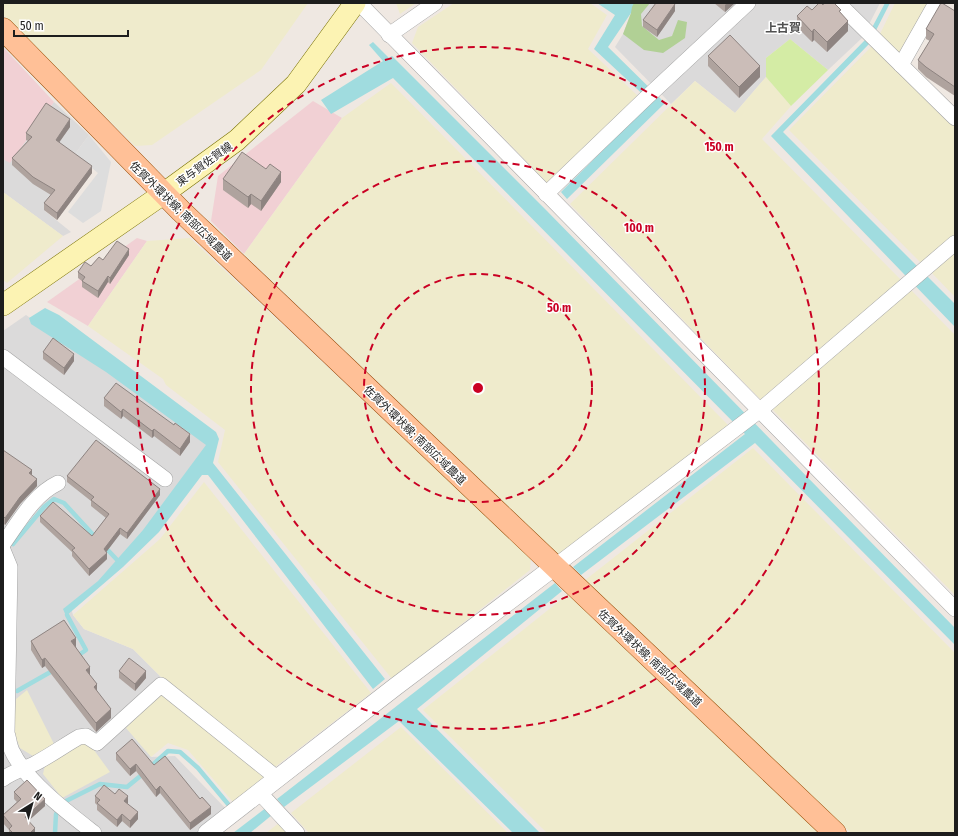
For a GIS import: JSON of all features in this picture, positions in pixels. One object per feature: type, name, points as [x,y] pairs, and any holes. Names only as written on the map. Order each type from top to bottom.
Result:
[{"type":"main road","name":"東与賀佐賀線","points":[[3,305],[238,140],[296,84],[355,3]]},
{"type":"main road","name":"佐賀外環状線; 南部広域農道","points":[[3,29],[163,194],[835,833]]},
{"type":"street","points":[[359,3],[546,194],[756,414],[955,609]]},
{"type":"street","points":[[390,35],[435,3]]},
{"type":"street","points":[[546,194],[658,86],[748,3]]},
{"type":"street","points":[[838,3],[955,118]]},
{"type":"street","points":[[901,65],[936,3]]},
{"type":"street","points":[[207,833],[277,778],[756,414],[955,243]]},
{"type":"street","points":[[3,357],[165,479]]},
{"type":"street","points":[[3,544],[32,504],[49,487],[58,483]]},
{"type":"street","points":[[3,550],[10,567],[7,733],[11,750],[23,769],[61,807],[94,833]]},
{"type":"street","points":[[3,779],[10,773],[23,769],[79,737],[86,736],[97,743],[161,685],[277,778]]},
{"type":"street","points":[[259,792],[297,833]]},
{"type":"shaded area","points":[[3,3],[308,3],[261,70],[152,145],[135,146],[3,15]]},
{"type":"shaded area","points":[[396,3],[416,3],[400,14]]},
{"type":"shaded area","points":[[454,3],[590,3],[607,15],[588,49],[638,96],[549,185],[412,43],[418,27]]},
{"type":"shaded area","points":[[631,3],[880,3],[862,38],[828,70],[790,39],[766,58],[766,77],[735,113],[695,81],[671,104],[615,47],[623,34],[631,13]]},
{"type":"shaded area","points":[[895,3],[930,3],[900,55],[879,36]]},
{"type":"shaded area","points":[[873,45],[946,120],[955,125],[955,236],[922,264],[789,130]]},
{"type":"shaded area","points":[[3,47],[54,102],[10,163],[3,159]]},
{"type":"shaded area","points":[[766,77],[791,106],[762,139],[901,280],[761,400],[570,204],[695,81],[735,113]]},
{"type":"shaded area","points":[[391,83],[729,426],[559,555],[244,254],[342,118]]},
{"type":"shaded area","points":[[313,101],[342,118],[244,254],[211,221],[218,176]]},
{"type":"shaded area","points":[[54,102],[89,135],[75,154],[45,211],[71,232],[63,236],[3,192],[3,159],[10,162]]},
{"type":"shaded area","points":[[89,135],[111,162],[101,211],[83,223],[68,212],[98,173],[75,154]]},
{"type":"shaded area","points":[[3,192],[63,236],[7,283],[3,280]]},
{"type":"shaded area","points":[[137,238],[147,241],[88,326],[47,302]]},
{"type":"shaded area","points":[[190,238],[531,558],[530,570],[392,679],[218,462],[225,430],[166,385],[163,379],[88,326],[147,241]]},
{"type":"shaded area","points":[[955,253],[955,297],[931,272]]},
{"type":"shaded area","points":[[911,290],[955,335],[955,595],[771,408]]},
{"type":"shaded area","points":[[26,315],[211,444],[149,532],[71,608],[73,615],[84,629],[133,649],[161,677],[163,691],[151,757],[175,756],[226,809],[197,833],[3,833],[3,331]]},
{"type":"shaded area","points":[[753,448],[955,653],[955,833],[851,833],[584,581]]},
{"type":"shaded area","points":[[204,482],[371,693],[275,767],[161,677],[133,649],[84,629],[73,615],[160,539]]},
{"type":"shaded area","points":[[568,594],[820,833],[547,833],[423,710]]},
{"type":"shaded area","points":[[27,690],[54,744],[33,756],[20,748],[14,732],[16,699]]},
{"type":"shaded area","points":[[163,691],[266,776],[233,802],[188,750],[168,743],[151,757],[126,728]]},
{"type":"shaded area","points":[[401,727],[508,833],[309,833],[291,813]]},
{"type":"shaded area","points":[[84,743],[94,750],[110,772],[62,798],[43,774],[45,765]]},
{"type":"shaded area","points":[[279,823],[288,833],[266,833]]},
{"type":"green space","points":[[631,3],[650,3],[641,14],[642,26],[659,40],[672,36],[678,20],[687,22],[685,38],[663,53],[644,50],[623,34],[631,13]]},
{"type":"green space","points":[[790,39],[828,70],[791,106],[766,77],[766,58]]},
{"type":"water","points":[[597,3],[634,3],[631,13],[608,47],[665,103],[567,199],[561,192],[651,102],[594,49],[615,15]]},
{"type":"water","points":[[885,3],[890,3],[869,44],[783,132],[955,304],[955,327],[771,136],[866,39]]},
{"type":"water","points":[[373,42],[389,58],[392,56],[547,211],[955,628],[955,645],[755,443],[581,575],[573,567],[745,434],[393,78],[331,114],[321,100],[383,61],[369,45]]},
{"type":"water","points":[[45,308],[59,315],[216,432],[219,439],[213,463],[385,679],[373,689],[208,475],[202,475],[159,532],[123,567],[66,616],[63,609],[98,581],[143,530],[206,445],[106,372],[31,324],[29,318]]},
{"type":"water","points":[[555,583],[562,591],[417,709],[540,833],[513,833],[399,721],[284,807],[277,799]]},
{"type":"water","points":[[267,807],[272,815],[250,833],[233,833]]},
{"type":"building","points":[[656,3],[675,4],[657,30],[643,20]]},
{"type":"building","points":[[819,3],[823,5],[824,3],[834,3],[841,10],[839,11],[848,21],[827,42],[814,29],[812,32],[797,16],[807,6],[812,10]]},
{"type":"building","points":[[941,3],[955,11],[955,87],[918,60],[934,34],[926,29]]},
{"type":"building","points":[[730,35],[760,66],[739,87],[708,56]]},
{"type":"building","points":[[46,103],[70,119],[56,140],[92,166],[57,213],[44,203],[55,190],[33,177],[12,158],[32,137],[26,133]]},
{"type":"building","points":[[242,152],[266,169],[270,164],[281,172],[261,201],[251,194],[248,197],[223,179]]},
{"type":"building","points":[[117,241],[129,249],[110,278],[108,276],[98,291],[82,281],[85,277],[78,272],[85,262],[91,266],[99,257],[103,260]]},
{"type":"building","points":[[53,338],[74,354],[64,368],[43,352]]},
{"type":"building","points":[[116,383],[174,425],[175,423],[190,434],[180,449],[154,429],[152,431],[123,409],[121,412],[104,398]]},
{"type":"building","points":[[96,440],[160,489],[127,533],[120,528],[104,549],[107,553],[89,569],[72,550],[75,548],[40,516],[53,502],[92,536],[109,514],[91,500],[94,497],[67,476]]},
{"type":"building","points":[[3,450],[32,470],[29,473],[37,479],[20,497],[5,518],[3,516]]},
{"type":"building","points":[[64,620],[76,638],[71,641],[90,667],[86,670],[97,684],[94,687],[111,709],[96,723],[45,658],[42,660],[31,641]]},
{"type":"building","points":[[129,658],[146,671],[135,684],[119,671]]},
{"type":"building","points":[[132,739],[154,765],[165,756],[200,799],[202,797],[211,807],[190,823],[160,786],[156,790],[136,764],[130,769],[116,753]]},
{"type":"building","points":[[27,780],[45,799],[25,817],[35,828],[30,833],[13,833],[9,829],[12,826],[3,815],[21,799],[14,792]]},
{"type":"building","points":[[104,785],[115,794],[119,789],[128,796],[124,801],[138,812],[130,821],[122,814],[117,820],[97,803],[100,800],[95,796]]},
{"type":"waterway","points":[[13,544],[44,507],[54,499],[64,503],[97,539]]},
{"type":"waterway","points":[[104,546],[120,563]]},
{"type":"waterway","points":[[67,615],[86,650],[76,657]]},
{"type":"waterway","points":[[17,691],[54,670]]},
{"type":"waterway","points":[[149,768],[168,751],[180,752],[198,768],[228,804]]},
{"type":"waterway","points":[[64,802],[100,784],[127,787],[144,773]]},
{"type":"waterway","points":[[55,833],[56,814]]},
{"type":"district","name":"上古賀","points":[[783,28]]}]
